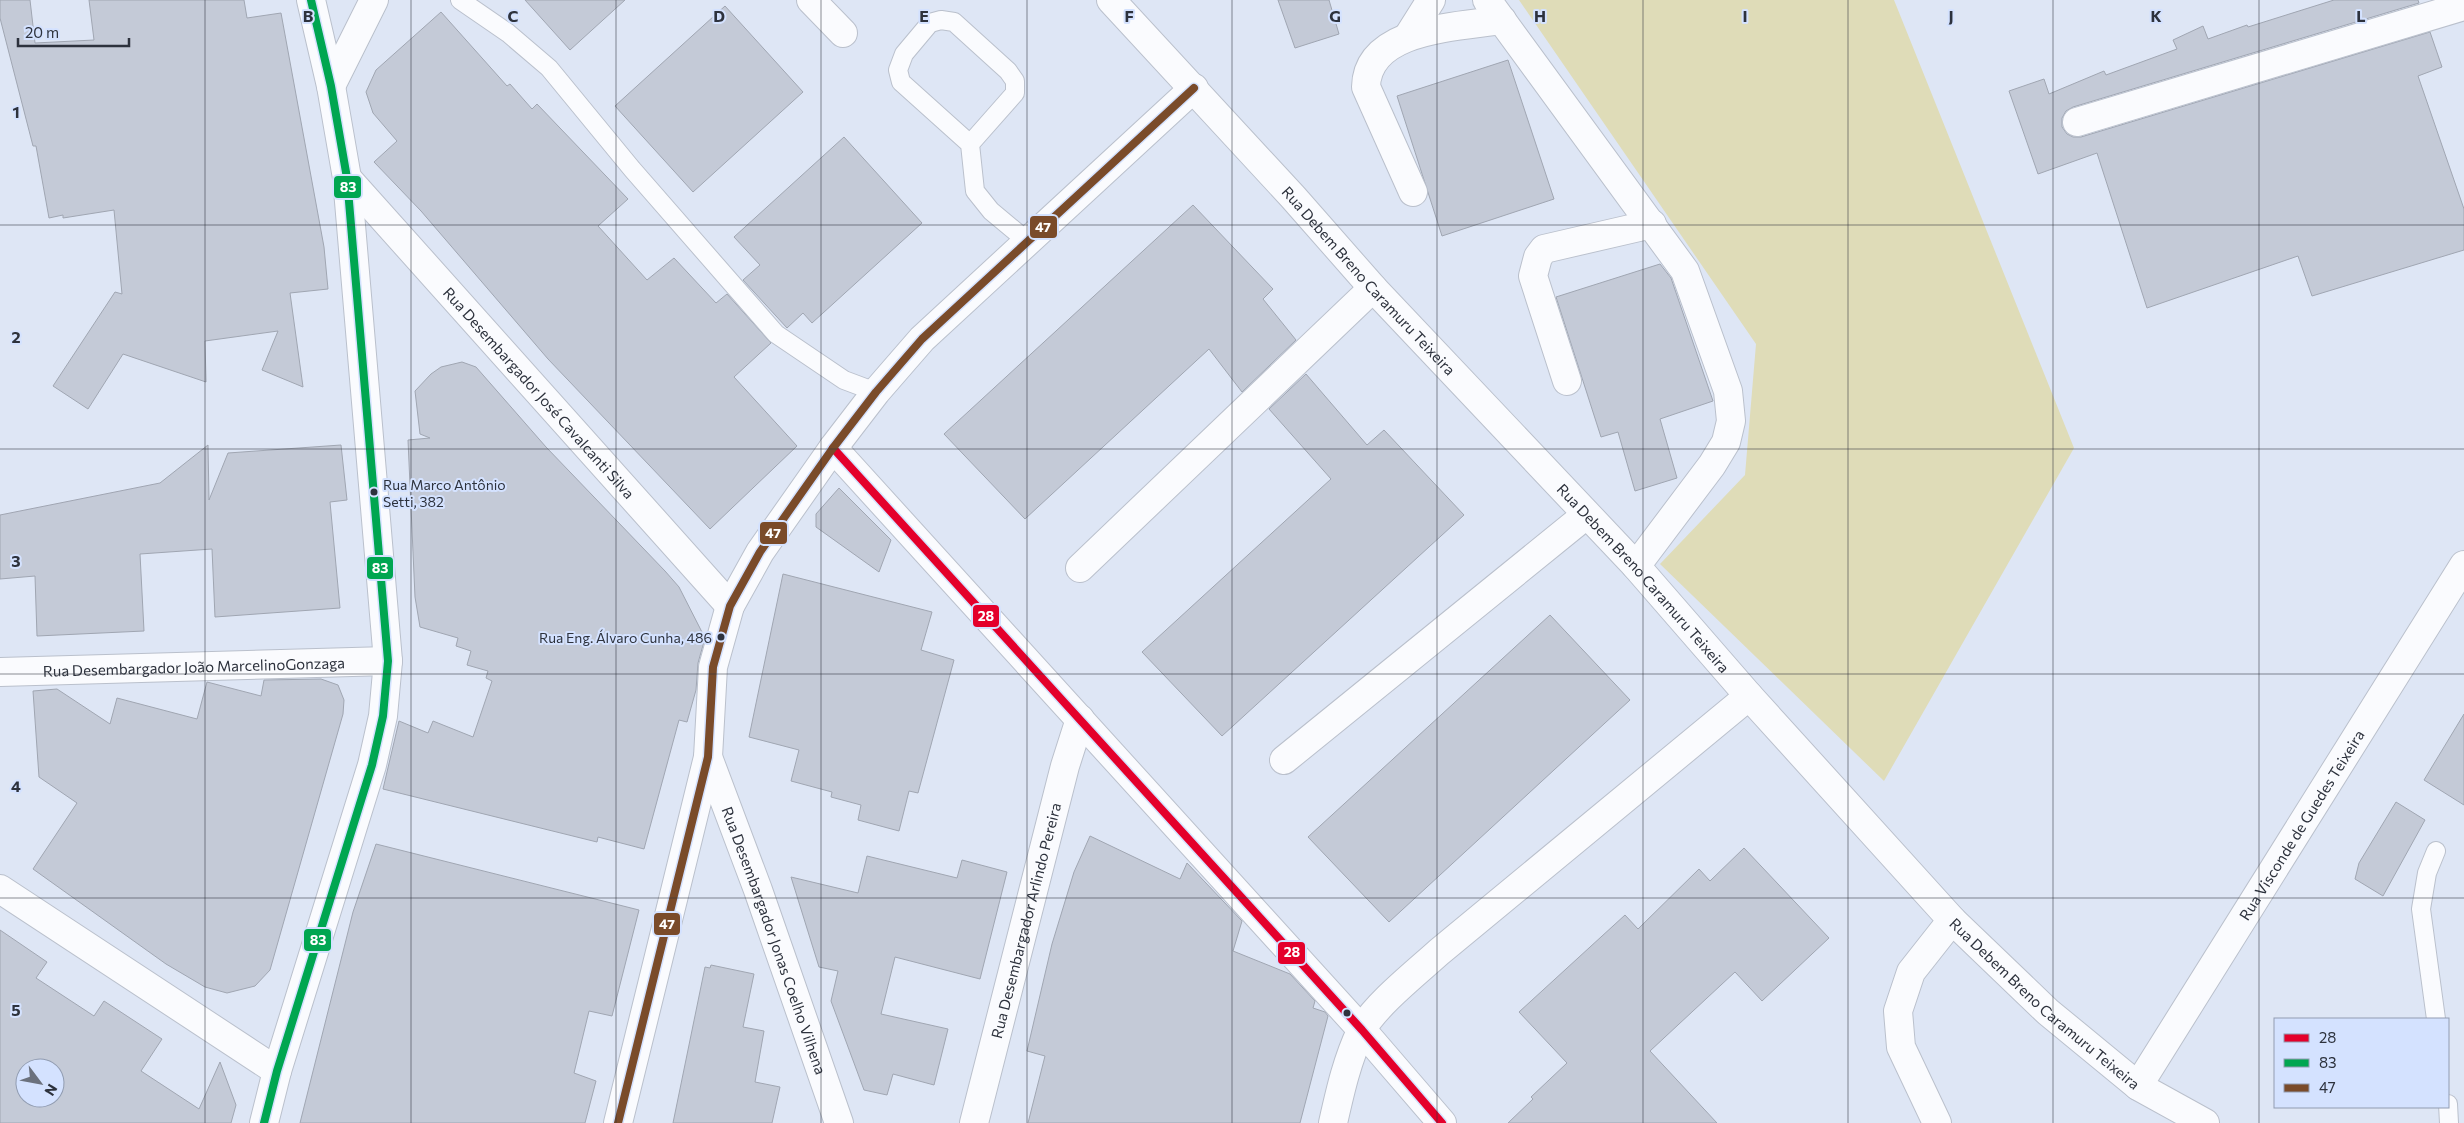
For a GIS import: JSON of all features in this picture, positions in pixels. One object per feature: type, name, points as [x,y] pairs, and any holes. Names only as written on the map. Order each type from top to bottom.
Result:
[{"type":"street","points":[[264,1123],[277,1071],[372,765],[383,716],[388,661],[347,178],[331,86],[312,0]]},
{"type":"street","points":[[331,86],[374,0]]},
{"type":"street","points":[[811,0],[844,33]]},
{"type":"street","name":"Rua Debem Breno Caramuru Teixeira","points":[[1111,0],[1194,88],[1373,288],[1636,566],[1749,696],[1952,920],[2048,1012],[2138,1086],[2205,1123]]},
{"type":"street","points":[[1409,35],[1431,0]]},
{"type":"street","points":[[2076,122],[2464,6]]},
{"type":"street","points":[[1413,192],[1366,87],[1366,76],[1370,64],[1380,52],[1409,35],[1494,10],[1685,271],[1728,391],[1731,421],[1726,442],[1712,466],[1636,566]]},
{"type":"street","points":[[618,1123],[708,757],[713,668],[730,606],[760,552],[833,448],[876,392],[922,338],[1194,88]]},
{"type":"street","name":"Rua Desembargador José Cavalcanti Silva","points":[[347,178],[730,606]]},
{"type":"street","points":[[1567,381],[1533,276],[1538,257],[1544,249],[1652,224]]},
{"type":"street","points":[[1080,568],[1373,288]]},
{"type":"street","points":[[833,448],[1362,1030],[1442,1123]]},
{"type":"street","points":[[1284,760],[1586,515]]},
{"type":"street","name":"Rua Visconde de Guedes Teixeira","points":[[2138,1086],[2464,565]]},
{"type":"street","name":"Rua Desembargador João MarcelinoGonzaga","points":[[0,672],[388,661]]},
{"type":"street","points":[[1333,1123],[1346,1071],[1362,1030],[1392,994],[1749,696]]},
{"type":"street","name":"Rua Desembargador Arlindo Pereira","points":[[974,1123],[1065,766],[1080,719]]},
{"type":"street","name":"Rua Desembargador Jonas Coelho Vilhena","points":[[708,757],[758,890],[839,1123]]},
{"type":"street","points":[[0,889],[277,1071]]},
{"type":"street","points":[[1937,1123],[1901,1047],[1898,1011],[1912,972],[1952,920]]},
{"type":"lane","points":[[460,0],[508,33],[549,68],[632,169],[776,334],[844,380],[876,392]]},
{"type":"lane","points":[[970,144],[1015,93],[1015,81],[1008,71],[954,22],[941,20],[930,23],[904,54],[898,70],[902,82],[970,144],[974,190],[991,211],[1027,241]]},
{"type":"lane","points":[[2436,851],[2427,873],[2421,909],[2436,1018]]},
{"type":"lane","points":[[2448,1108],[2449,1123]]},
{"type":"shaded area","points":[[1519,0],[1894,0],[2074,448],[1884,781],[1660,564],[1745,475],[1756,344]]},
{"type":"building","points":[[0,0],[30,0],[35,43],[94,40],[89,0],[244,0],[247,18],[281,13],[324,247],[328,289],[290,293],[303,387],[262,370],[278,331],[205,341],[206,382],[123,354],[88,409],[53,386],[115,292],[122,294],[114,210],[63,218],[63,215],[49,218],[36,146],[33,146],[0,18]]},
{"type":"building","points":[[525,0],[625,0],[570,50]]},
{"type":"building","points":[[1278,0],[1329,0],[1339,34],[1295,48]]},
{"type":"building","points":[[2334,0],[2418,0],[2419,3],[2073,107],[2066,111],[2062,118],[2062,127],[2067,134],[2073,137],[2081,137],[2430,32],[2442,67],[2418,76],[2464,209],[2464,250],[2312,296],[2298,256],[2147,308],[2097,153],[2038,174],[2009,91],[2044,79],[2049,94],[2104,71],[2106,75],[2177,49],[2173,40],[2203,26],[2208,39],[2247,25],[2248,27]]},
{"type":"building","points":[[725,6],[803,92],[693,192],[615,106]]},
{"type":"building","points":[[441,12],[507,86],[510,84],[532,109],[537,104],[628,199],[598,226],[647,280],[674,258],[716,303],[727,294],[771,343],[734,377],[797,446],[710,529],[548,359],[421,211],[374,162],[397,141],[373,113],[366,92],[376,70]]},
{"type":"building","points":[[1508,60],[1554,199],[1442,236],[1397,96]]},
{"type":"building","points":[[844,137],[922,223],[812,323],[803,313],[787,328],[743,280],[760,265],[734,237]]},
{"type":"building","points":[[1193,205],[1273,289],[1263,299],[1296,340],[1242,392],[1209,349],[1025,519],[944,434]]},
{"type":"building","points":[[1660,264],[1671,278],[1713,401],[1660,419],[1677,478],[1635,491],[1618,432],[1601,437],[1556,297]]},
{"type":"building","points":[[462,362],[476,367],[546,447],[665,571],[679,587],[705,638],[698,663],[696,690],[687,722],[679,720],[644,849],[598,837],[597,842],[383,789],[399,721],[428,733],[433,721],[473,737],[492,681],[486,678],[488,671],[467,665],[471,651],[456,646],[458,638],[420,627],[415,597],[408,440],[430,438],[420,434],[415,391],[431,374],[441,367]]},
{"type":"building","points":[[1306,374],[1367,445],[1384,430],[1464,515],[1222,736],[1142,652],[1331,479],[1269,409]]},
{"type":"building","points":[[208,445],[209,500],[228,453],[341,445],[347,500],[330,502],[340,608],[215,617],[212,549],[140,554],[144,631],[37,636],[35,576],[0,579],[0,515],[160,483]]},
{"type":"building","points":[[839,488],[891,540],[879,572],[816,527],[816,514]]},
{"type":"building","points":[[783,574],[932,612],[921,650],[954,660],[918,793],[909,791],[899,831],[858,820],[861,805],[831,797],[832,792],[791,781],[799,750],[749,737]]},
{"type":"building","points":[[1550,615],[1630,700],[1389,922],[1308,837]]},
{"type":"building","points":[[321,679],[338,685],[344,700],[343,714],[270,970],[255,986],[227,993],[205,987],[166,964],[33,869],[77,803],[39,777],[33,691],[57,689],[110,724],[117,698],[197,719],[207,682],[261,696],[264,680]]},
{"type":"building","points":[[2464,714],[2464,805],[2424,780]]},
{"type":"building","points":[[2396,802],[2425,820],[2383,896],[2355,879],[2359,863]]},
{"type":"building","points":[[1090,836],[1180,879],[1187,863],[1242,921],[1233,951],[1290,974],[1315,1001],[1313,1008],[1325,1012],[1328,1016],[1300,1123],[1028,1123],[1045,1056],[1027,1051],[1052,944],[1074,872]]},
{"type":"building","points":[[376,844],[639,910],[612,1016],[589,1011],[574,1073],[596,1081],[585,1123],[300,1123],[353,912]]},
{"type":"building","points":[[1744,848],[1829,938],[1762,1001],[1735,972],[1650,1051],[1717,1123],[1508,1123],[1533,1099],[1531,1097],[1567,1063],[1519,1012],[1625,915],[1638,929],[1699,869],[1710,881]]},
{"type":"building","points":[[867,856],[957,878],[962,860],[1007,872],[980,979],[895,957],[881,1014],[948,1029],[934,1085],[893,1074],[887,1095],[864,1090],[831,1001],[838,971],[819,967],[791,877],[858,893]]},
{"type":"building","points":[[0,930],[47,962],[36,978],[94,1016],[104,1001],[162,1039],[141,1071],[199,1109],[220,1062],[236,1105],[231,1123],[0,1123]]},
{"type":"building","points":[[711,965],[754,974],[743,1027],[764,1031],[755,1082],[780,1087],[772,1123],[673,1123],[705,967],[710,968]]},
{"type":"transit line","name":"83","points":[[264,1123],[277,1071],[372,765],[383,716],[388,661],[347,178],[331,86],[311,0]]},
{"type":"transit line","name":"47","points":[[618,1123],[708,757],[713,667],[730,606],[760,552],[833,448],[876,392],[922,339],[1194,88]]},
{"type":"transit line","name":"28","points":[[833,448],[1362,1030],[1442,1123]]},
{"type":"place","name":"Rua Marco Antônio Setti, 382","points":[[374,492]]},
{"type":"place","name":"Rua Eng. Álvaro Cunha, 486","points":[[721,637]]}]
